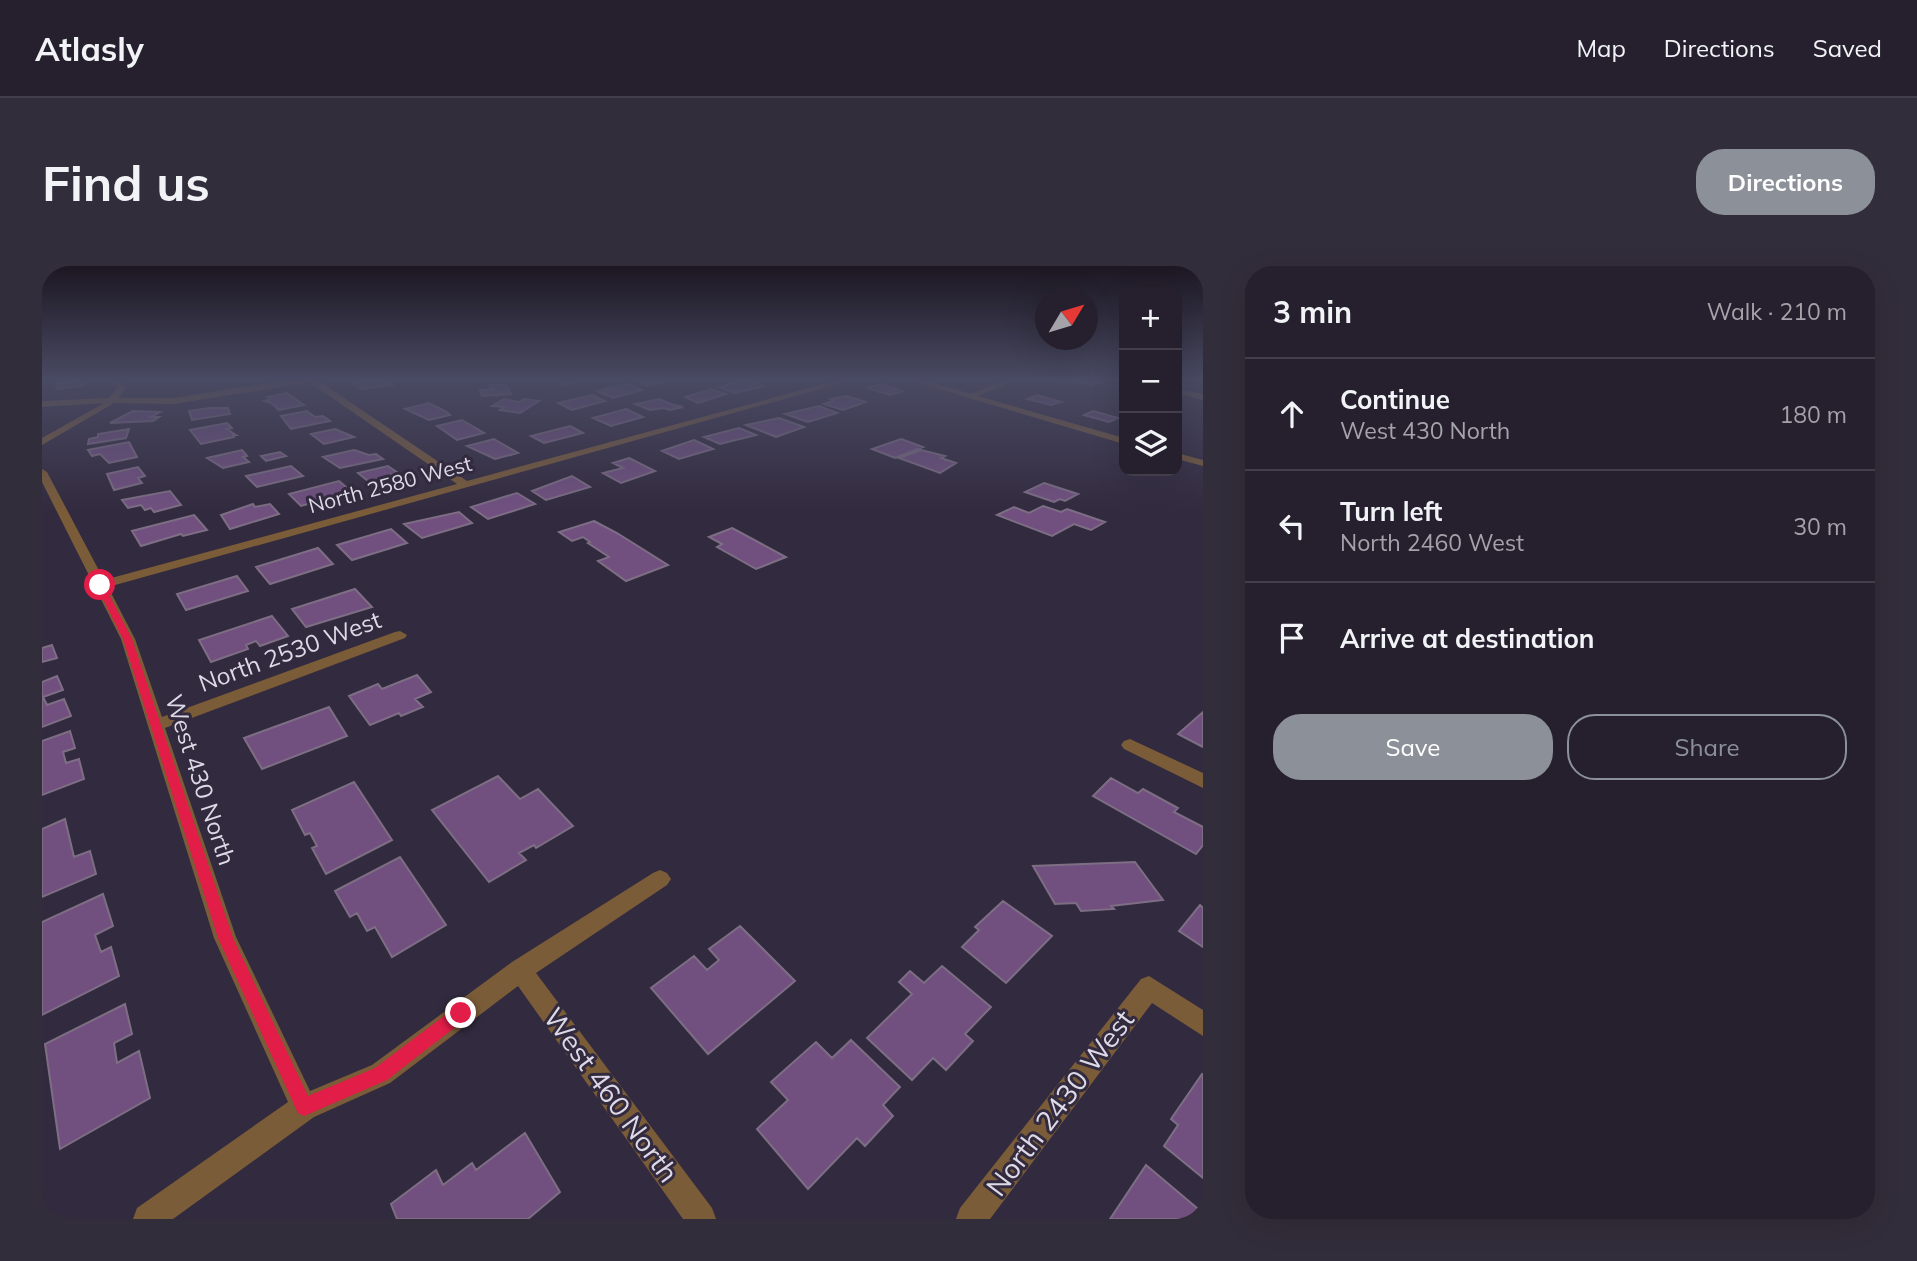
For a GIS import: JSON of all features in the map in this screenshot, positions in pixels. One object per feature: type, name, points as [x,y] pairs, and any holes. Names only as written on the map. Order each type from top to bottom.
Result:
[{"type":"street","points":[[42,442],[72,423]]},
{"type":"street","points":[[376,423],[464,484]]},
{"type":"street","name":"North 2580 West","points":[[100,585],[688,423]]},
{"type":"street","points":[[1064,423],[1119,440]]},
{"type":"street","points":[[1182,457],[1203,463]]},
{"type":"street","name":"West 430 North","points":[[42,472],[128,639],[225,938],[304,1107]]},
{"type":"street","name":"North 2530 West","points":[[157,725],[400,635]]},
{"type":"street","points":[[1130,745],[1203,781]]},
{"type":"street","points":[[148,1219],[304,1107],[381,1074],[520,970],[660,879]]},
{"type":"street","name":"West 460 North","points":[[520,970],[701,1219]]},
{"type":"street","name":"North 2430 West","points":[[971,1219],[1149,987],[1203,1024]]},
{"type":"building","points":[[227,423],[232,428],[227,429],[236,435],[201,444],[190,430]]},
{"type":"building","points":[[287,423],[318,423],[291,429]]},
{"type":"building","points":[[468,423],[484,433],[457,440],[437,426]]},
{"type":"building","points":[[794,423],[804,427],[776,437],[746,425]]},
{"type":"building","points":[[570,426],[583,433],[544,443],[531,436]]},
{"type":"building","points":[[739,428],[756,435],[720,444],[704,437]]},
{"type":"building","points":[[129,429],[126,438],[88,444],[89,439],[98,437],[98,434]]},
{"type":"building","points":[[335,429],[354,437],[324,444],[311,434]]},
{"type":"building","points":[[494,439],[518,453],[495,459],[467,446]]},
{"type":"building","points":[[901,439],[923,447],[895,458],[872,449]]},
{"type":"building","points":[[694,440],[713,449],[679,459],[662,451]]},
{"type":"building","points":[[129,442],[137,457],[109,463],[100,454],[92,456],[88,450]]},
{"type":"building","points":[[242,450],[247,456],[243,457],[249,462],[223,468],[207,458]]},
{"type":"building","points":[[354,450],[369,455],[376,454],[383,459],[340,468],[323,457]]},
{"type":"building","points":[[921,450],[945,456],[941,458],[956,463],[940,473],[899,458]]},
{"type":"building","points":[[280,452],[286,456],[266,461],[261,456]]},
{"type":"building","points":[[629,458],[655,471],[621,483],[603,473],[623,468],[613,463]]},
{"type":"building","points":[[291,466],[303,476],[257,487],[246,476]]},
{"type":"building","points":[[388,466],[398,473],[392,474],[395,477],[402,475],[411,481],[379,490],[358,473]]},
{"type":"building","points":[[138,467],[145,476],[138,478],[142,483],[114,490],[107,474]]},
{"type":"building","points":[[572,476],[590,487],[546,500],[532,491]]},
{"type":"building","points":[[339,481],[352,492],[301,506],[289,494]]},
{"type":"building","points":[[1044,483],[1078,494],[1065,501],[1060,499],[1054,502],[1025,492]]},
{"type":"building","points":[[170,491],[181,505],[154,512],[151,508],[145,510],[141,505],[128,508],[122,500]]},
{"type":"building","points":[[517,493],[535,504],[488,519],[471,507]]},
{"type":"building","points":[[253,504],[255,507],[270,504],[279,514],[230,529],[221,515]]},
{"type":"building","points":[[1043,506],[1061,512],[1067,509],[1105,522],[1091,530],[1074,524],[1052,536],[997,515],[1014,507],[1029,513]]},
{"type":"building","points":[[459,512],[472,523],[422,538],[404,524]]},
{"type":"building","points":[[194,515],[207,530],[183,536],[181,534],[141,546],[132,531]]},
{"type":"building","points":[[594,521],[668,565],[626,581],[598,561],[609,557],[588,543],[590,542],[583,537],[572,541],[559,532]]},
{"type":"building","points":[[732,528],[786,557],[756,569],[717,547],[722,544],[709,537]]},
{"type":"building","points":[[391,529],[407,543],[352,560],[337,545]]},
{"type":"building","points":[[318,548],[333,564],[270,584],[256,567]]},
{"type":"building","points":[[237,576],[248,591],[186,610],[177,594]]},
{"type":"building","points":[[355,589],[372,607],[306,627],[292,609]]},
{"type":"building","points":[[272,616],[288,636],[260,646],[256,641],[246,645],[248,649],[211,662],[199,640]]},
{"type":"building","points":[[52,645],[57,658],[42,662],[42,648]]},
{"type":"building","points":[[417,675],[431,692],[415,699],[423,707],[401,716],[399,713],[370,725],[349,696],[378,684],[382,689]]},
{"type":"building","points":[[57,676],[63,690],[43,697],[47,705],[64,699],[71,716],[42,727],[42,682]]},
{"type":"building","points":[[329,707],[347,736],[262,769],[244,738]]},
{"type":"building","points":[[1203,712],[1203,747],[1178,734]]},
{"type":"building","points":[[70,731],[75,748],[63,752],[66,763],[79,759],[84,779],[42,795],[42,741]]},
{"type":"building","points":[[498,776],[520,799],[538,789],[573,826],[536,848],[534,845],[519,853],[526,860],[489,882],[432,810]]},
{"type":"building","points":[[1111,778],[1138,793],[1143,789],[1178,808],[1174,812],[1203,827],[1203,845],[1196,854],[1093,796]]},
{"type":"building","points":[[354,782],[392,840],[326,874],[312,848],[317,846],[310,833],[305,835],[292,810]]},
{"type":"building","points":[[65,819],[74,857],[90,851],[96,874],[42,897],[42,829]]},
{"type":"building","points":[[400,857],[446,925],[392,957],[375,927],[367,931],[357,913],[350,917],[335,891]]},
{"type":"building","points":[[1135,862],[1163,900],[1111,906],[1114,909],[1081,911],[1076,903],[1055,904],[1033,866]]},
{"type":"building","points":[[103,894],[113,926],[95,935],[101,952],[111,947],[119,976],[42,1015],[42,922]]},
{"type":"building","points":[[1003,901],[1052,936],[1006,983],[962,947],[979,930],[975,927]]},
{"type":"building","points":[[1200,905],[1203,908],[1203,947],[1179,931]]},
{"type":"building","points":[[740,926],[795,981],[708,1054],[651,988],[694,956],[707,970],[719,960],[709,949]]},
{"type":"building","points":[[942,966],[991,1007],[965,1034],[973,1041],[946,1070],[933,1058],[912,1080],[867,1038],[912,994],[899,982],[910,971],[924,983]]},
{"type":"building","points":[[125,1004],[132,1034],[114,1043],[117,1063],[139,1051],[150,1098],[60,1149],[45,1044]]},
{"type":"building","points":[[851,1040],[900,1087],[883,1105],[893,1116],[865,1146],[857,1138],[808,1189],[757,1129],[788,1100],[771,1082],[816,1042],[832,1058]]},
{"type":"building","points":[[1202,1074],[1203,1178],[1164,1146],[1178,1125],[1171,1119]]},
{"type":"building","points":[[525,1133],[560,1192],[528,1219],[397,1219],[391,1204],[436,1170],[443,1185],[472,1163],[476,1170]]},
{"type":"building","points":[[1146,1165],[1203,1213],[1203,1219],[1110,1219]]},
{"type":"route","points":[[100,585],[128,639],[225,938],[304,1107],[381,1074],[461,1013]]}]
